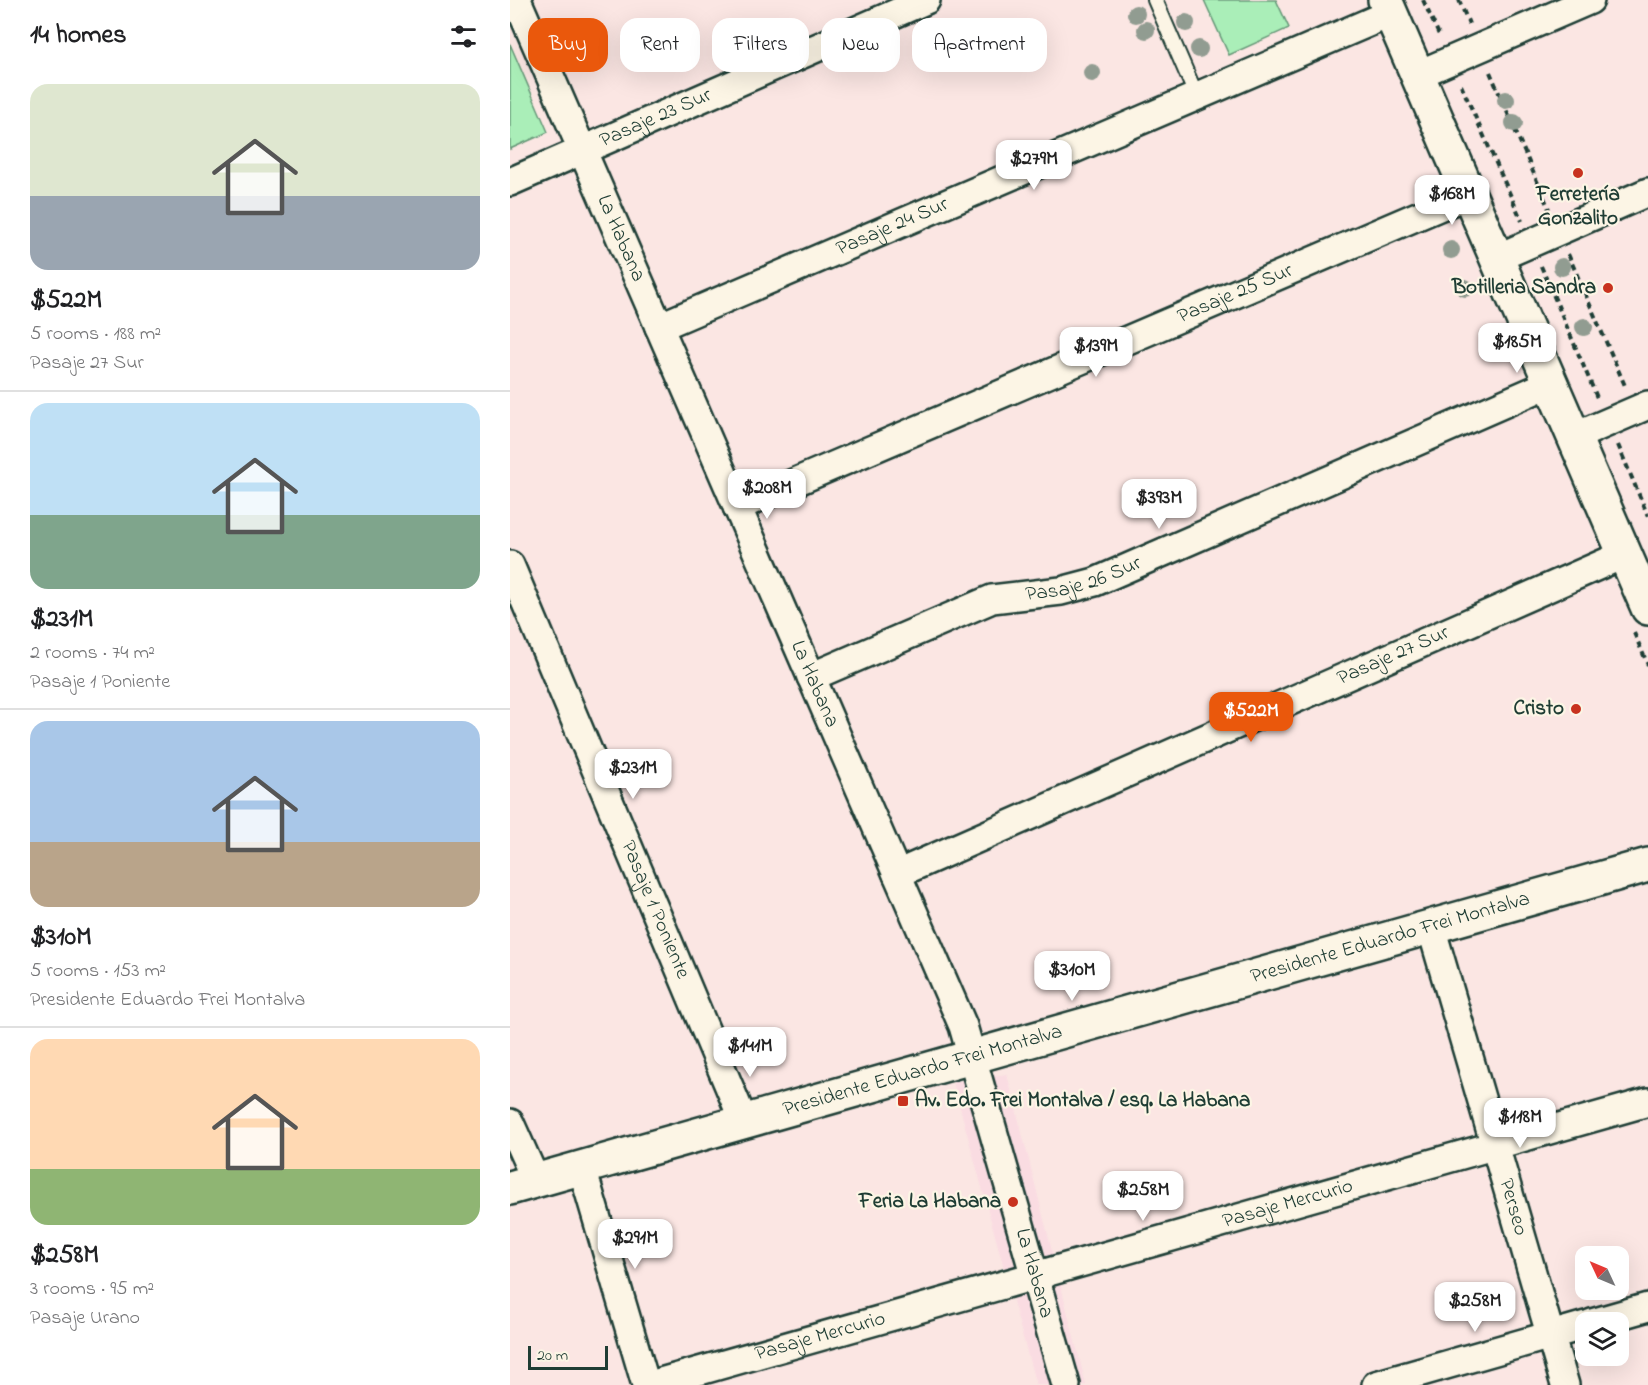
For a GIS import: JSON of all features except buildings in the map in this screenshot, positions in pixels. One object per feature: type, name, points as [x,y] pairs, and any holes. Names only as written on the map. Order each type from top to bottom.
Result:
[{"type":"street","name":"La Habana","points":[[517,0],[963,1026],[1066,1385]]},
{"type":"street","name":"Pasaje 23 Sur","points":[[510,182],[926,0]]},
{"type":"street","points":[[1417,75],[1590,0]]},
{"type":"street","name":"Pasaje 24 Sur","points":[[659,327],[1197,96],[1388,7]]},
{"type":"street","points":[[1388,7],[1648,608]]},
{"type":"street","points":[[1497,258],[1648,192]]},
{"type":"street","name":"Pasaje 25 Sur","points":[[737,507],[1469,194]]},
{"type":"street","name":"Pasaje 26 Sur","points":[[811,677],[972,605],[992,599],[1061,591],[1095,582],[1551,383]]},
{"type":"street","points":[[1574,437],[1648,405]]},
{"type":"street","name":"Pasaje 27 Sur","points":[[897,874],[1625,554]]},
{"type":"street","name":"Pasaje 1 Poniente","points":[[510,565],[744,1122]]},
{"type":"street","name":"Presidente Eduardo Frei Montalva","points":[[523,1185],[1648,865]]},
{"type":"street","name":"Perseo","points":[[1431,927],[1565,1385]]},
{"type":"street","name":"Pasaje Mercurio","points":[[648,1385],[1648,1102]]},
{"type":"street","points":[[510,1123],[523,1185]]},
{"type":"street","points":[[582,1168],[648,1385]]},
{"type":"street","points":[[1629,1312],[1648,1307]]},
{"type":"street","points":[[1376,1385],[1575,1328]]},
{"type":"lane","points":[[1155,0],[1197,96]]},
{"type":"shaded area","name":"Feria La Habana","points":[[1007,1074],[1086,1385],[1036,1385],[953,1082]]},
{"type":"green space","points":[[1204,0],[1276,0],[1289,28],[1229,55]]},
{"type":"green space","points":[[510,44],[548,132],[510,149]]},
{"type":"place","name":"Ferretería Gonzalito","points":[[1578,173]]},
{"type":"place","name":"Botilleria Sandra","points":[[1608,288]]},
{"type":"place","name":"Cristo","points":[[1576,709]]},
{"type":"place","name":"Av. Edo. Frei Montalva / esq. La Habana","points":[[903,1101]]},
{"type":"place","name":"Feria La Habana","points":[[1013,1202]]}]
